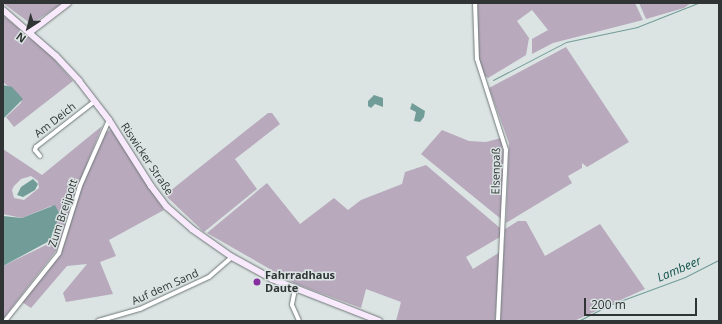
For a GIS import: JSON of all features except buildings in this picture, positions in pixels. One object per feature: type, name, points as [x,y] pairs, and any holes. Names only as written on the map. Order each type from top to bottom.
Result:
[{"type":"street","points":[[30,32],[68,3]]},
{"type":"street","name":"Elsenpaß","points":[[475,3],[477,59],[506,150],[498,321]]},
{"type":"street","name":"Riswicker Straße","points":[[3,10],[56,56],[95,101],[109,120],[151,186],[167,207],[192,229],[232,257],[295,290],[379,321]]},
{"type":"street","name":"Am Deich","points":[[40,156],[36,147],[95,101]]},
{"type":"street","name":"Zum Breijpott","points":[[5,321],[59,253],[80,186],[109,120]]},
{"type":"street","name":"Auf dem Sand","points":[[98,321],[140,309],[209,277],[232,257]]},
{"type":"street","points":[[295,290],[292,305],[299,321]]},
{"type":"shaded area","points":[[3,3],[63,3],[31,24]]},
{"type":"shaded area","points":[[478,3],[635,3],[643,20],[553,43],[532,54],[532,39],[548,30],[532,10],[517,21],[529,38],[526,55],[488,78],[485,76],[479,61],[477,44]]},
{"type":"shaded area","points":[[639,3],[691,3],[684,8],[646,19]]},
{"type":"shaded area","points":[[3,15],[52,57],[73,81],[14,127],[6,117],[21,103],[22,98],[3,82]]},
{"type":"shaded area","points":[[566,47],[629,142],[587,167],[582,163],[582,168],[568,176],[572,183],[506,223],[509,143],[489,88]]},
{"type":"shaded area","points":[[268,113],[272,113],[280,124],[235,159],[257,189],[204,232],[165,195]]},
{"type":"shaded area","points":[[102,126],[72,202],[59,247],[3,319],[3,266],[50,243],[59,217],[51,206],[22,218],[3,214],[3,149],[42,175]],"holes":[[[31,176],[38,181],[39,188],[24,200],[14,198],[12,190],[21,179]]]},
{"type":"shaded area","points":[[111,129],[164,210],[109,240],[116,256],[100,262],[113,294],[66,302],[63,293],[87,264],[67,266],[31,308],[22,302],[64,245],[81,188],[105,133]]},
{"type":"shaded area","points":[[442,130],[469,141],[486,142],[501,138],[504,160],[501,219],[421,154]]},
{"type":"shaded area","points":[[426,165],[500,228],[500,237],[466,257],[473,269],[500,252],[495,321],[396,321],[401,302],[366,289],[361,308],[296,284],[207,233],[267,183],[300,224],[334,198],[348,210],[361,200],[402,184],[405,172]]},
{"type":"shaded area","points":[[518,221],[526,221],[545,256],[600,224],[645,289],[574,321],[500,321],[505,229]]},
{"type":"water","points":[[3,85],[12,87],[23,99],[3,119]]},
{"type":"water","points":[[374,95],[383,98],[383,107],[375,104],[371,108],[368,106],[368,101]]},
{"type":"water","points":[[412,103],[425,111],[424,117],[420,122],[414,121],[416,112],[410,109]]},
{"type":"water","points":[[33,179],[38,184],[35,190],[23,197],[17,195],[21,187]]},
{"type":"water","points":[[55,205],[59,213],[53,239],[3,266],[3,216],[22,218]]},
{"type":"waterway","points":[[493,80],[566,42],[637,27],[698,3]]},
{"type":"waterway","name":"Lambeer","points":[[578,321],[612,304],[685,277],[719,260]]},
{"type":"place","name":"Fahrradhaus Daute","points":[[257,282]]}]
